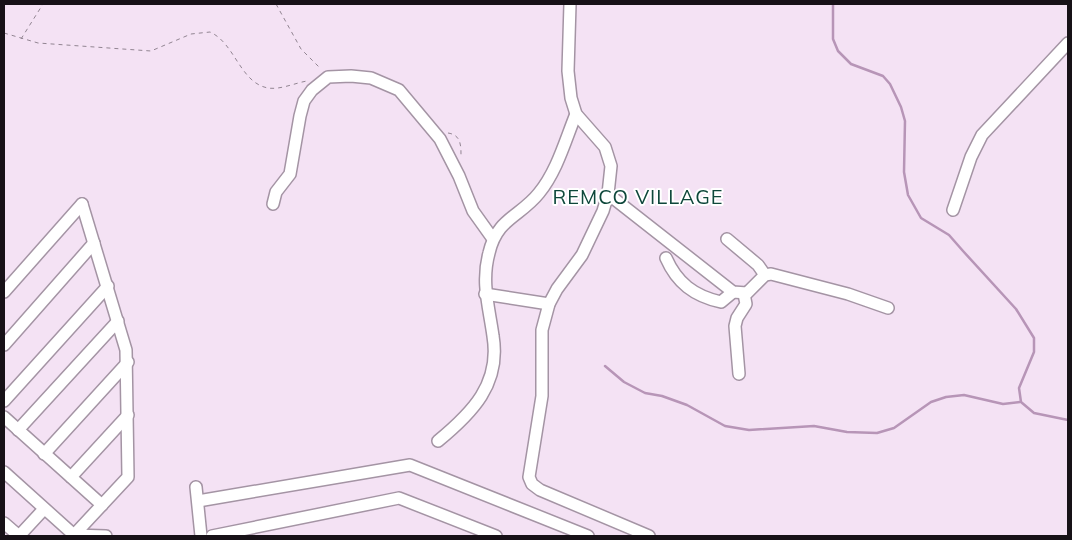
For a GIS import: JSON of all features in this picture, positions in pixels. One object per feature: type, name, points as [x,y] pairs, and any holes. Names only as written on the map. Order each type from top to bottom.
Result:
[{"type":"street","points":[[570,4],[568,84],[576,114],[605,147],[610,157],[608,194],[589,243],[557,289],[549,304],[542,330],[542,396],[529,476],[532,484],[540,490],[646,536]]},
{"type":"street","points":[[953,210],[958,191],[982,135],[1068,43]]},
{"type":"street","points":[[273,204],[276,192],[290,174],[304,101],[319,83],[328,77],[351,76],[371,78],[399,90],[440,139],[459,176],[472,211],[493,239]]},
{"type":"street","points":[[438,441],[473,410],[486,388],[492,372],[495,354],[494,336],[486,294],[487,261],[493,239],[503,223],[538,195],[547,181],[576,114]]},
{"type":"street","points":[[608,194],[738,293],[746,304],[737,318],[735,326],[739,374]]},
{"type":"street","points":[[4,292],[82,204],[108,286],[128,362],[128,477],[74,536]]},
{"type":"street","points":[[727,239],[758,265],[765,275],[827,288],[888,308]]},
{"type":"street","points":[[4,345],[94,243]]},
{"type":"street","points":[[666,258],[680,281],[694,292],[721,302],[738,293],[753,289],[765,275]]},
{"type":"street","points":[[4,401],[108,286]]},
{"type":"street","points":[[486,294],[549,304]]},
{"type":"street","points":[[18,430],[118,321]]},
{"type":"street","points":[[44,454],[128,362]]},
{"type":"street","points":[[71,478],[128,415]]},
{"type":"street","points":[[4,417],[102,505]]},
{"type":"street","points":[[198,501],[410,465],[588,536]]},
{"type":"street","points":[[4,472],[74,536],[106,536]]},
{"type":"street","points":[[196,487],[201,536]]},
{"type":"street","points":[[212,536],[399,498],[496,536]]},
{"type":"street","points":[[4,523],[19,536],[44,508]]},
{"type":"path","points":[[20,39],[44,4]]},
{"type":"path","points":[[276,4],[301,49],[328,77]]},
{"type":"path","points":[[4,33],[20,39],[95,48],[151,51],[191,34],[210,32],[225,43],[252,79],[260,86],[278,88],[312,80]]},
{"type":"waterway","points":[[833,4],[833,39],[838,51],[851,64],[883,76],[890,84],[901,107],[905,121],[904,172],[908,195],[921,218],[949,235],[1016,309],[1034,338],[1034,352],[1019,388],[1021,402],[1034,413],[1068,420]]},
{"type":"waterway","points":[[605,366],[624,382],[645,393],[662,396],[687,405],[725,426],[749,430],[814,426],[847,432],[877,433],[894,428],[931,402],[946,397],[964,395],[1003,404],[1020,402]]},
{"type":"district","name":"REMCO VILLAGE","points":[[638,196]]}]
